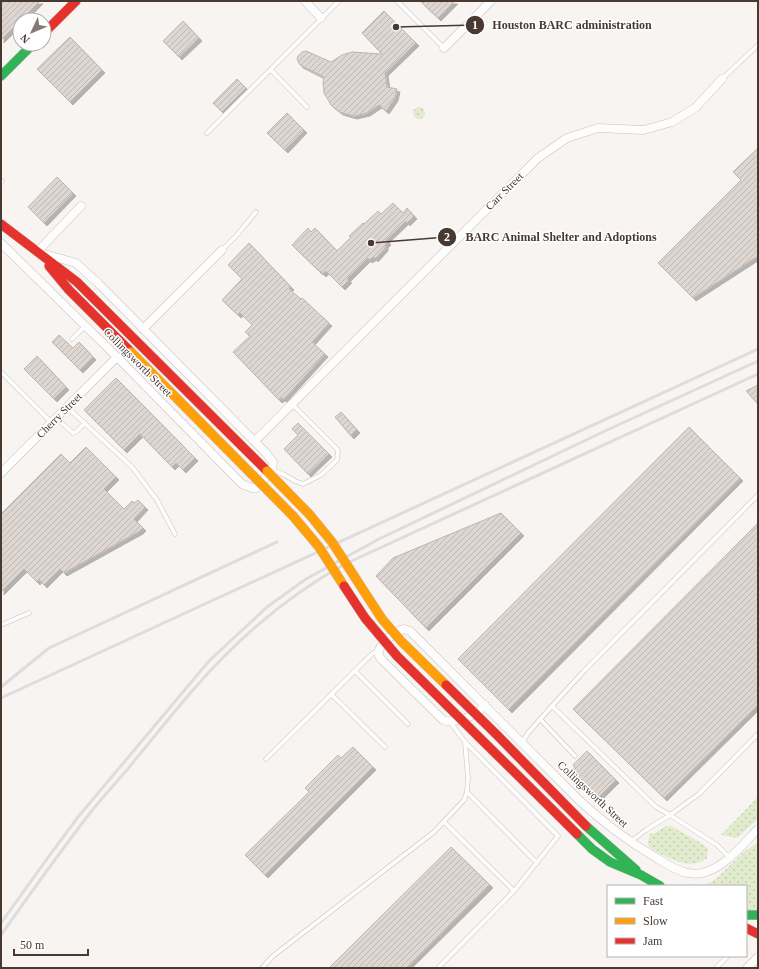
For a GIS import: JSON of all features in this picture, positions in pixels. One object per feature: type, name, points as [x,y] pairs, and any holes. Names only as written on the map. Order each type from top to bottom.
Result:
[{"type":"main road","points":[[52,25],[76,1]]},
{"type":"main road","points":[[1,76],[25,52]]},
{"type":"main road","name":"Collingsworth Street","points":[[1,224],[77,282],[260,463],[310,515],[332,542],[382,619],[401,641],[498,736],[586,826],[618,852],[641,875]]},
{"type":"main road","name":"Collingsworth Street","points":[[37,252],[69,290],[293,516],[319,547],[365,618],[397,656],[592,849],[610,862],[641,875],[658,885]]},
{"type":"main road","points":[[747,915],[758,915]]},
{"type":"street","points":[[305,1],[321,18]]},
{"type":"street","points":[[444,48],[491,1]]},
{"type":"street","name":"Carr Street","points":[[255,441],[538,158],[567,138],[598,128],[644,130],[672,122],[695,108],[722,79]]},
{"type":"street","points":[[37,252],[81,206]]},
{"type":"street","name":"Collingsworth Street","points":[[1,243],[117,357],[242,484],[256,488],[272,470],[273,462],[255,441],[76,262],[37,252]]},
{"type":"street","points":[[143,329],[222,250]]},
{"type":"street","name":"Cherry Street","points":[[1,473],[117,357]]},
{"type":"street","name":"Collingsworth Street","points":[[379,650],[397,632],[404,629],[410,631],[581,802],[606,824],[630,842],[668,865],[688,873],[698,874],[707,872],[721,864],[758,829]]},
{"type":"street","points":[[379,650],[379,654],[384,662],[440,717],[446,721],[450,722],[478,712],[484,705]]},
{"type":"street","points":[[747,968],[758,957]]},
{"type":"lane","points":[[207,133],[339,1]]},
{"type":"lane","points":[[397,1],[444,48]]},
{"type":"lane","points":[[722,79],[758,45]]},
{"type":"lane","points":[[271,70],[307,107]]},
{"type":"lane","points":[[222,250],[256,212]]},
{"type":"lane","points":[[72,339],[85,326]]},
{"type":"lane","points":[[1,372],[54,420],[73,433],[85,423]]},
{"type":"lane","points":[[272,470],[303,484],[321,474],[337,460],[338,450],[292,404]]},
{"type":"lane","points":[[67,407],[132,467],[157,500],[175,534]]},
{"type":"lane","points":[[522,743],[540,719],[584,671],[758,495]]},
{"type":"lane","points":[[1,625],[29,613]]},
{"type":"lane","points":[[266,759],[372,654],[379,650]]},
{"type":"lane","points":[[355,671],[408,724]]},
{"type":"lane","points":[[331,694],[385,746]]},
{"type":"lane","points":[[552,706],[656,807],[717,845],[729,857]]},
{"type":"lane","points":[[540,719],[575,756]]},
{"type":"lane","points":[[438,968],[514,891],[558,836],[465,742],[450,722]]},
{"type":"lane","points":[[630,842],[699,794],[758,734]]},
{"type":"lane","points":[[262,968],[273,956],[434,832],[464,800],[468,792],[465,742]]},
{"type":"lane","points":[[468,792],[537,863]]},
{"type":"lane","points":[[444,822],[514,891]]},
{"type":"lane","points":[[716,968],[727,957]]},
{"type":"green space","points":[[417,107],[421,107],[425,113],[421,119],[417,119],[413,115],[413,111]]},
{"type":"green space","points":[[758,797],[758,819],[737,838],[721,835]]},
{"type":"green space","points":[[666,826],[671,826],[703,844],[708,849],[707,858],[693,864],[678,862],[649,847],[648,842],[650,834],[655,833]]},
{"type":"green space","points":[[758,842],[758,911],[747,911],[747,885],[705,885],[717,878],[745,851]]},
{"type":"building","points":[[1,1],[40,1],[29,12],[12,12],[12,29],[1,40]]},
{"type":"building","points":[[420,1],[455,1],[438,18]]},
{"type":"building","points":[[384,11],[416,43],[385,73],[387,87],[397,89],[395,98],[386,111],[379,105],[367,113],[354,116],[340,112],[331,105],[324,93],[324,77],[300,65],[297,59],[298,56],[302,52],[306,51],[331,62],[342,55],[352,52],[382,54],[362,33]]},
{"type":"building","points":[[183,21],[199,38],[179,57],[163,41]]},
{"type":"building","points":[[70,37],[102,70],[70,102],[37,69]]},
{"type":"building","points":[[237,79],[246,88],[222,112],[213,103]]},
{"type":"building","points":[[287,113],[304,130],[285,150],[267,133]]},
{"type":"building","points":[[758,148],[758,256],[693,298],[658,263],[741,180],[733,172]]},
{"type":"building","points":[[57,177],[73,193],[44,223],[28,207]]},
{"type":"building","points":[[393,203],[403,213],[407,208],[414,216],[407,223],[406,221],[386,240],[388,242],[385,245],[385,248],[375,259],[374,257],[369,260],[368,258],[347,279],[349,280],[342,287],[326,271],[323,274],[320,272],[292,245],[308,228],[311,232],[315,228],[337,251],[351,237],[349,236],[363,223],[364,224],[378,211],[381,214]]},
{"type":"building","points":[[249,243],[291,287],[289,289],[301,299],[302,298],[329,323],[312,342],[325,354],[284,399],[282,398],[279,400],[233,352],[250,336],[245,332],[252,325],[240,313],[238,315],[222,300],[242,279],[228,265]]},
{"type":"building","points":[[59,335],[73,348],[79,342],[93,357],[80,370],[52,342]]},
{"type":"building","points":[[37,356],[66,387],[54,399],[24,369]]},
{"type":"building","points":[[116,378],[195,458],[183,470],[176,463],[172,467],[140,434],[124,450],[84,410]]},
{"type":"building","points":[[758,385],[758,404],[746,391]]},
{"type":"building","points":[[341,412],[357,430],[351,436],[335,417]]},
{"type":"building","points":[[298,423],[329,454],[308,474],[284,449],[298,435],[292,429]]},
{"type":"building","points":[[689,427],[740,478],[509,710],[458,659]]},
{"type":"building","points":[[86,447],[116,477],[104,489],[124,509],[132,501],[134,503],[138,500],[145,507],[134,519],[143,528],[64,573],[60,569],[44,585],[39,579],[37,582],[24,569],[1,592],[1,514],[61,454],[70,463]]},
{"type":"building","points":[[501,513],[521,533],[426,628],[376,576],[393,558]]},
{"type":"building","points":[[758,523],[758,705],[664,798],[573,709]]},
{"type":"building","points":[[353,747],[373,767],[265,875],[245,855],[309,792],[305,788],[338,755],[341,758]]},
{"type":"building","points":[[587,751],[616,780],[596,800],[569,773],[575,767],[573,765]]},
{"type":"building","points":[[451,847],[490,885],[406,968],[329,968]]},
{"type":"railway","points":[[1,698],[758,349]]},
{"type":"railway","points":[[1,923],[78,817],[209,661],[267,607],[306,579],[379,539],[605,431],[758,361]]},
{"type":"railway","points":[[1,935],[90,813],[209,672],[263,620],[303,590],[345,564],[758,374]]},
{"type":"railway","points":[[1,687],[49,648],[277,542]]},
{"type":"traffic: fast","points":[[1,76],[25,52]]},
{"type":"traffic: fast","points":[[586,826],[636,870]]},
{"type":"traffic: fast","points":[[577,834],[592,849],[610,862],[641,875],[658,885]]},
{"type":"traffic: fast","points":[[747,915],[758,915]]},
{"type":"traffic: jam","points":[[52,25],[76,1]]},
{"type":"traffic: jam","points":[[1,224],[77,282],[267,471]]},
{"type":"traffic: jam","points":[[49,266],[69,290],[131,352]]},
{"type":"traffic: jam","points":[[344,586],[365,618],[397,656],[577,834]]},
{"type":"traffic: jam","points":[[446,685],[586,826]]},
{"type":"traffic: jam","points":[[747,928],[758,934]]},
{"type":"traffic: slow","points":[[131,352],[293,516],[319,547],[344,586]]},
{"type":"traffic: slow","points":[[267,471],[310,515],[332,542],[382,619],[401,641],[446,685]]},
{"type":"place","name":"Houston BARC administration","points":[[396,27]]},
{"type":"place","name":"BARC Animal Shelter and Adoptions","points":[[371,243]]}]
